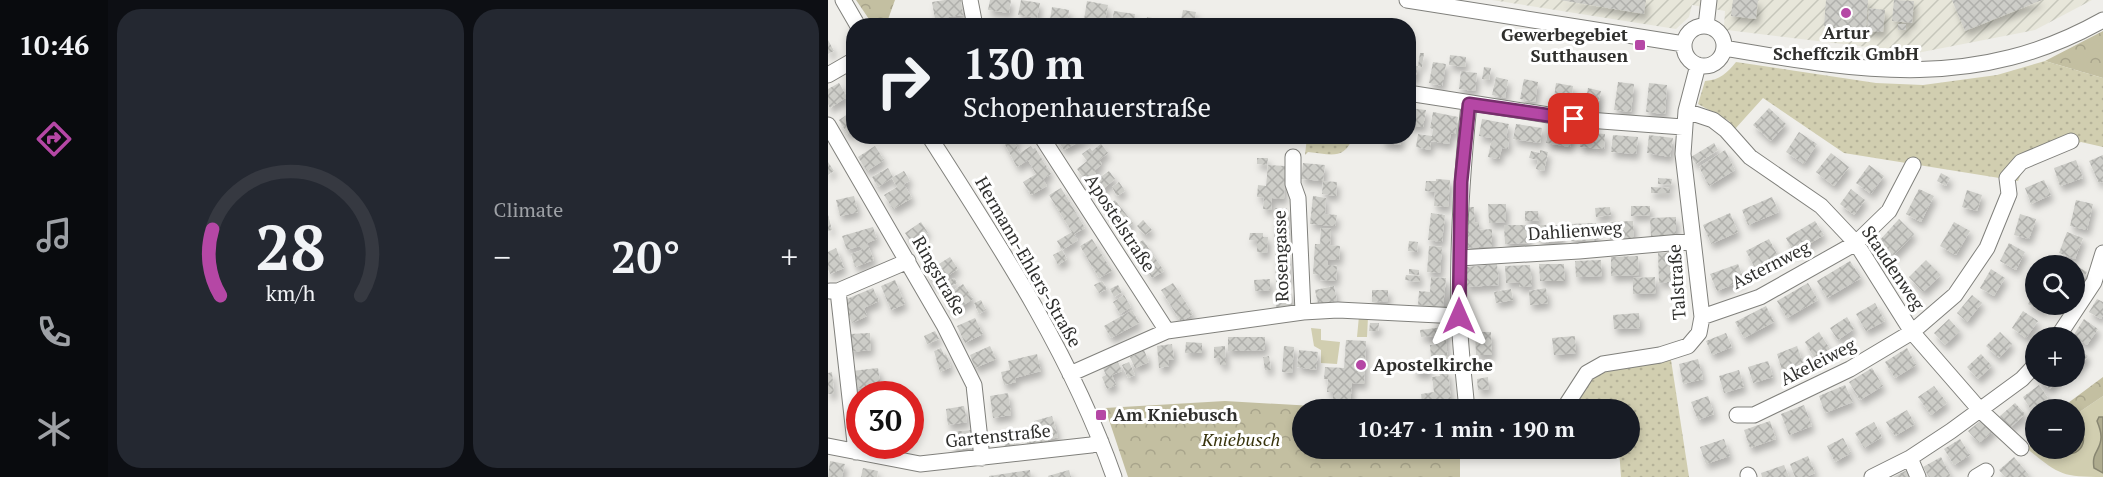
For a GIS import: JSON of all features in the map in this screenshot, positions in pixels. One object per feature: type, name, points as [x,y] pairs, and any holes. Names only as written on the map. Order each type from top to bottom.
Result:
[{"type":"street","points":[[843,0],[853,18]]},
{"type":"street","points":[[970,0],[973,18]]},
{"type":"street","points":[[1407,0],[1684,44]]},
{"type":"street","points":[[1706,26],[1709,0]]},
{"type":"street","points":[[1724,48],[1826,65],[1917,71],[1955,69],[1997,61],[2033,50],[2079,33],[2103,20]]},
{"type":"street","points":[[1706,26],[1717,31],[1724,48],[1715,63],[1704,66],[1698,65],[1687,57],[1684,44],[1689,33],[1706,26]]},
{"type":"street","points":[[828,75],[846,65]]},
{"type":"street","name":"Talstraße","points":[[1570,399],[1587,373],[1603,364],[1660,355],[1688,346],[1699,333],[1702,317],[1683,154],[1683,127],[1698,65]]},
{"type":"street","points":[[1416,94],[1574,119],[1683,127]]},
{"type":"street","points":[[1466,399],[1459,316],[1459,258],[1461,182],[1469,104]]},
{"type":"street","name":"Staudenweg","points":[[1686,111],[1713,120],[1726,129],[1750,157],[1821,206],[1856,243],[1912,332],[1980,410],[2021,448]]},
{"type":"street","name":"Ringstraße","points":[[828,125],[945,325],[974,384],[982,458]]},
{"type":"street","name":"Akeleiweg","points":[[1737,415],[1754,415],[1792,397],[1850,369],[1912,332],[1955,295],[1987,248],[2009,194],[2007,178],[2020,162],[2071,141]]},
{"type":"street","name":"Hermann-Ehlers-Straße","points":[[934,144],[1035,305],[1070,374],[1114,477]]},
{"type":"street","name":"Apostelstraße","points":[[1046,144],[1167,331]]},
{"type":"street","name":"Rosengasse","points":[[1293,157],[1293,184],[1298,198],[1303,312]]},
{"type":"street","name":"Asternweg","points":[[1702,317],[1760,297],[1856,243],[1889,211],[1913,165]]},
{"type":"street","name":"Dahlienweg","points":[[1459,258],[1693,241]]},
{"type":"street","points":[[2064,327],[2094,282],[2103,253]]},
{"type":"street","points":[[846,382],[833,291],[908,261]]},
{"type":"street","points":[[1070,374],[1167,331],[1303,312],[1356,310],[1459,316]]},
{"type":"street","points":[[1872,477],[1910,458],[2025,376]]},
{"type":"street","name":"Gartenstraße","points":[[880,459],[921,471],[982,458],[1091,446],[1101,442]]},
{"type":"street","name":"Gartenstraße","points":[[828,446],[846,450]]},
{"type":"street","points":[[1910,458],[1918,477]]},
{"type":"shaded area","points":[[1492,0],[2092,0],[2035,30],[1917,53],[1727,30],[1724,27],[1725,11],[1692,5],[1689,17],[1676,29]]},
{"type":"shaded area","points":[[2045,61],[2103,78],[2103,147],[2081,142],[2025,165],[2018,181],[1844,153],[1763,98],[1735,129],[1729,121],[1698,104],[1705,81],[1723,75],[1736,62],[1876,83],[1923,85],[1997,75]]},
{"type":"shaded area","points":[[1306,144],[1350,144],[1341,153],[1308,152],[1305,155]]},
{"type":"shaded area","points":[[1359,316],[1368,317],[1367,337],[1357,337]]},
{"type":"shaded area","points":[[1311,328],[1321,329],[1321,340],[1340,342],[1337,364],[1321,363],[1321,350],[1314,346]]},
{"type":"shaded area","points":[[1671,360],[1689,477],[1621,477],[1620,459],[1640,459],[1640,399],[1579,399],[1593,376],[1606,369]]},
{"type":"shaded area","points":[[2103,396],[2103,477],[2068,475],[2040,459],[2085,459],[2085,408]]},
{"type":"shaded area","points":[[2099,417],[2103,417],[2103,473],[2094,468],[2093,462],[2101,441],[2097,421]]},
{"type":"green space","points":[[856,0],[895,0],[889,18],[868,18]]},
{"type":"green space","points":[[2103,31],[2103,78],[2045,61]]},
{"type":"green space","points":[[2103,377],[2103,396],[2085,408],[2085,399],[2073,399]]},
{"type":"green space","name":"Kniebusch","points":[[1225,401],[1292,405],[1292,459],[1460,459],[1460,477],[1128,477],[1105,408]]},
{"type":"building","points":[[961,0],[963,15],[935,18],[932,2]]},
{"type":"building","points":[[990,0],[1011,0],[1009,13],[988,10]]},
{"type":"building","points":[[1021,0],[1040,3],[1037,18],[1018,15]]},
{"type":"building","points":[[1560,0],[1646,0],[1644,14]]},
{"type":"building","points":[[1733,0],[1758,0],[1756,19],[1731,16]]},
{"type":"building","name":"Artur Scheffczik GmbH","points":[[1826,0],[1868,0],[1866,30],[1824,26]]},
{"type":"building","points":[[1894,0],[1914,1],[1912,23],[1892,21]]},
{"type":"building","points":[[1952,0],[2042,0],[1965,31]]},
{"type":"building","points":[[1087,1],[1108,5],[1106,18],[1084,18]]},
{"type":"building","points":[[1052,7],[1069,10],[1068,18],[1050,18]]},
{"type":"building","points":[[1869,8],[1885,10],[1883,32],[1867,31]]},
{"type":"building","points":[[1183,10],[1196,12],[1195,18],[1182,18]]},
{"type":"building","points":[[1114,11],[1135,14],[1134,18],[1113,18]]},
{"type":"building","points":[[1898,24],[1906,24],[1906,30],[1898,30]]},
{"type":"building","points":[[828,40],[834,51],[828,54]]},
{"type":"building","points":[[1420,53],[1424,53],[1422,67],[1418,66]]},
{"type":"building","points":[[1450,55],[1466,57],[1465,67],[1449,65]]},
{"type":"building","points":[[1433,62],[1446,64],[1442,86],[1429,83]]},
{"type":"building","points":[[1484,67],[1491,68],[1489,80],[1482,79]]},
{"type":"building","points":[[1461,71],[1477,73],[1475,91],[1459,89]]},
{"type":"building","points":[[1496,77],[1508,80],[1505,98],[1492,95]]},
{"type":"building","points":[[1524,79],[1538,82],[1535,102],[1520,99]]},
{"type":"building","points":[[1618,82],[1634,84],[1631,112],[1614,110]]},
{"type":"building","points":[[839,83],[846,98],[830,108],[828,89]]},
{"type":"building","points":[[1556,83],[1573,86],[1570,108],[1553,105]]},
{"type":"building","points":[[1649,83],[1667,85],[1665,114],[1646,112]]},
{"type":"building","points":[[1588,88],[1601,91],[1597,111],[1584,109]]},
{"type":"building","points":[[1769,108],[1786,124],[1771,141],[1753,125]]},
{"type":"building","points":[[1416,109],[1426,110],[1423,127],[1416,126]]},
{"type":"building","points":[[1433,112],[1458,117],[1455,134],[1451,133],[1449,144],[1431,141],[1430,150],[1416,147],[1418,134],[1432,136],[1433,129],[1430,128]]},
{"type":"building","points":[[846,115],[846,132],[839,120]]},
{"type":"building","points":[[1482,119],[1509,124],[1506,138],[1509,138],[1508,149],[1502,148],[1499,159],[1488,157],[1492,138],[1479,136]]},
{"type":"building","points":[[1516,124],[1542,128],[1540,143],[1513,139]]},
{"type":"building","points":[[1549,127],[1573,131],[1570,147],[1546,143]]},
{"type":"building","points":[[1581,132],[1605,134],[1604,149],[1580,147]]},
{"type":"building","points":[[1799,132],[1817,144],[1804,164],[1786,152]]},
{"type":"building","points":[[1613,135],[1638,137],[1636,154],[1611,152]]},
{"type":"building","points":[[1649,135],[1673,138],[1670,157],[1647,153]]},
{"type":"building","points":[[1714,143],[1718,150],[1696,164],[1691,157]]},
{"type":"building","points":[[1005,144],[1016,144],[1020,153],[1031,146],[1035,148],[1051,174],[1043,179],[1047,186],[1031,195],[1023,182],[1036,174],[1028,160],[1017,167]]},
{"type":"building","points":[[1060,144],[1075,144],[1064,150]]},
{"type":"building","points":[[1101,144],[1108,153],[1099,160],[1102,164],[1094,171],[1099,178],[1109,171],[1115,179],[1096,195],[1077,169],[1087,161],[1082,154],[1090,148],[1092,151]]},
{"type":"building","points":[[875,146],[884,160],[867,171],[858,157]]},
{"type":"building","points":[[1540,150],[1548,152],[1544,171],[1536,169],[1538,160],[1529,158],[1531,151],[1540,153]]},
{"type":"building","points":[[1725,150],[1735,170],[1709,186],[1699,167]]},
{"type":"building","points":[[1831,153],[1849,167],[1834,186],[1816,172]]},
{"type":"building","points":[[2103,155],[2103,182],[2099,183],[2089,161]]},
{"type":"building","points":[[1257,158],[1268,158],[1267,165],[1257,164]]},
{"type":"building","points":[[2076,160],[2083,178],[2060,186],[2054,168]]},
{"type":"building","points":[[828,162],[834,171],[828,175]]},
{"type":"building","points":[[1303,163],[1325,165],[1323,181],[1301,179]]},
{"type":"building","points":[[1268,165],[1285,166],[1284,199],[1272,198],[1271,210],[1263,209],[1264,198],[1257,197],[1258,185],[1266,186]]},
{"type":"building","points":[[1869,165],[1884,176],[1871,194],[1856,183]]},
{"type":"building","points":[[888,168],[893,177],[904,171],[910,181],[904,184],[912,198],[893,209],[884,195],[897,187],[892,178],[878,187],[872,177]]},
{"type":"building","points":[[1941,173],[1950,178],[1946,186],[1937,181]]},
{"type":"building","points":[[1658,178],[1672,179],[1671,185],[1658,184]]},
{"type":"building","points":[[1436,179],[1450,180],[1448,207],[1434,206],[1435,192],[1425,191],[1426,181],[1436,181]]},
{"type":"building","points":[[2044,180],[2051,195],[2031,204],[2025,188]]},
{"type":"building","points":[[1323,181],[1337,182],[1336,196],[1322,194]]},
{"type":"building","points":[[1119,182],[1125,191],[1117,196],[1112,187]]},
{"type":"building","points":[[1651,187],[1670,188],[1670,193],[1651,193]]},
{"type":"building","points":[[1061,188],[1085,228],[1074,234],[1078,240],[1062,250],[1057,241],[1072,232],[1049,195]]},
{"type":"building","points":[[1851,189],[1865,200],[1854,215],[1840,204]]},
{"type":"building","points":[[1919,189],[1934,196],[1921,222],[1906,214]]},
{"type":"building","points":[[1967,190],[1982,195],[1977,211],[1962,207]]},
{"type":"building","points":[[854,196],[858,212],[840,216],[836,200]]},
{"type":"building","points":[[1313,196],[1326,198],[1325,214],[1337,215],[1335,226],[1310,224]]},
{"type":"building","points":[[1772,197],[1779,212],[1748,225],[1742,210]]},
{"type":"building","points":[[1115,200],[1133,223],[1122,231],[1104,208]]},
{"type":"building","points":[[2076,200],[2093,204],[2087,230],[2070,226]]},
{"type":"building","points":[[1488,204],[1506,204],[1506,222],[1489,223]]},
{"type":"building","points":[[1631,206],[1650,206],[1650,215],[1631,216]]},
{"type":"building","points":[[1465,207],[1474,207],[1475,223],[1479,222],[1479,230],[1492,229],[1492,246],[1467,248]]},
{"type":"building","points":[[1610,207],[1611,215],[1596,217],[1595,208]]},
{"type":"building","points":[[1274,208],[1287,208],[1287,237],[1274,237]]},
{"type":"building","points":[[1525,211],[1538,211],[1539,221],[1525,221]]},
{"type":"building","points":[[1431,213],[1445,215],[1442,242],[1428,240]]},
{"type":"building","points":[[1730,213],[1738,232],[1711,244],[1703,225]]},
{"type":"building","points":[[2020,214],[2036,219],[2029,239],[2014,235]]},
{"type":"building","points":[[828,215],[832,230],[828,231]]},
{"type":"building","points":[[1676,217],[1676,236],[1651,237],[1650,218]]},
{"type":"building","points":[[1899,219],[1914,234],[1894,255],[1879,241]]},
{"type":"building","points":[[1143,220],[1152,230],[1145,235],[1137,226]]},
{"type":"building","points":[[1633,221],[1634,238],[1610,239],[1609,222]]},
{"type":"building","points":[[1815,221],[1824,235],[1794,253],[1786,238]]},
{"type":"building","points":[[921,222],[928,233],[912,243],[905,233]]},
{"type":"building","points":[[1954,222],[1970,231],[1956,255],[1940,246]]},
{"type":"building","points":[[1596,223],[1596,241],[1571,241],[1570,224]]},
{"type":"building","points":[[1504,225],[1529,225],[1529,243],[1505,244]]},
{"type":"building","points":[[1538,225],[1562,225],[1562,241],[1539,242]]},
{"type":"building","points":[[873,227],[877,239],[867,243],[874,260],[855,267],[851,254],[862,250],[860,246],[847,250],[842,236]]},
{"type":"building","points":[[1321,228],[1331,229],[1330,245],[1340,246],[1339,260],[1328,259],[1328,265],[1337,266],[1336,281],[1320,280],[1320,275],[1313,274],[1315,244],[1320,244]]},
{"type":"building","points":[[2067,232],[2083,238],[2077,255],[2059,253]]},
{"type":"building","points":[[1250,233],[1263,233],[1263,237],[1268,237],[1267,253],[1257,252],[1257,240],[1249,240]]},
{"type":"building","points":[[1092,239],[1112,271],[1099,278],[1080,246]]},
{"type":"building","points":[[1769,239],[1779,258],[1756,270],[1746,251]]},
{"type":"building","points":[[1143,240],[1164,271],[1152,278],[1132,247]]},
{"type":"building","points":[[1409,241],[1418,242],[1417,252],[1408,251]]},
{"type":"building","points":[[2009,243],[2025,252],[2016,270],[2000,261]]},
{"type":"building","points":[[1429,246],[1442,247],[1440,273],[1427,272]]},
{"type":"building","points":[[836,248],[844,268],[830,274],[828,252]]},
{"type":"building","points":[[1062,250],[1067,259],[1058,265],[1053,255]]},
{"type":"building","points":[[1675,252],[1676,281],[1659,283],[1658,253]]},
{"type":"building","points":[[1288,253],[1289,282],[1276,282],[1275,254]]},
{"type":"building","points":[[1638,256],[1639,275],[1611,276],[1611,257]]},
{"type":"building","points":[[950,257],[958,269],[934,285],[926,272]]},
{"type":"building","points":[[1601,260],[1602,276],[1576,277],[1575,261]]},
{"type":"building","points":[[1926,260],[1941,275],[1923,292],[1909,277]]},
{"type":"building","points":[[1850,261],[1861,278],[1827,298],[1817,281]]},
{"type":"building","points":[[1497,264],[1499,285],[1466,287],[1465,267]]},
{"type":"building","points":[[1539,264],[1564,264],[1565,281],[1540,281]]},
{"type":"building","points":[[1738,264],[1744,280],[1717,291],[1710,274]]},
{"type":"building","points":[[1530,265],[1532,286],[1519,287],[1519,282],[1506,283],[1505,266]]},
{"type":"building","points":[[1409,269],[1419,270],[1419,275],[1409,274]]},
{"type":"building","points":[[1991,269],[2005,278],[1994,296],[1980,288]]},
{"type":"building","points":[[1406,275],[1420,276],[1420,282],[1405,280]]},
{"type":"building","points":[[1431,277],[1446,278],[1443,307],[1418,305],[1419,291],[1430,292]]},
{"type":"building","points":[[1655,277],[1656,293],[1633,294],[1633,278]]},
{"type":"building","points":[[954,278],[957,283],[945,289],[943,284]]},
{"type":"building","points":[[1270,279],[1270,290],[1255,291],[1254,280]]},
{"type":"building","points":[[895,280],[905,304],[891,310],[881,286]]},
{"type":"building","points":[[1102,281],[1107,289],[1099,293],[1094,285]]},
{"type":"building","points":[[1173,283],[1193,314],[1181,322],[1161,290]]},
{"type":"building","points":[[1808,283],[1818,300],[1787,318],[1777,301]]},
{"type":"building","points":[[963,284],[973,299],[953,312],[943,297]]},
{"type":"building","points":[[1118,285],[1122,292],[1114,297],[1110,289]]},
{"type":"building","points":[[1334,286],[1337,301],[1318,304],[1315,290]]},
{"type":"building","points":[[873,288],[879,301],[864,308],[867,316],[852,323],[842,301]]},
{"type":"building","points":[[1546,288],[1548,303],[1530,305],[1529,291]]},
{"type":"building","points":[[1511,289],[1513,300],[1496,303],[1494,292]]},
{"type":"building","points":[[1290,290],[1292,306],[1276,307],[1274,291]]},
{"type":"building","points":[[1372,290],[1388,290],[1388,301],[1372,302]]},
{"type":"building","points":[[1124,295],[1131,307],[1120,314],[1113,302]]},
{"type":"building","points":[[1972,295],[1982,303],[1967,322],[1957,313]]},
{"type":"building","points":[[2097,299],[2103,302],[2101,319],[2089,312]]},
{"type":"building","points":[[981,300],[986,310],[979,314],[974,303]]},
{"type":"building","points":[[1875,303],[1885,321],[1866,331],[1856,314]]},
{"type":"building","points":[[1766,306],[1774,322],[1744,338],[1735,322]]},
{"type":"building","points":[[1132,310],[1139,323],[1111,338],[1104,326]]},
{"type":"building","points":[[2023,311],[2025,315],[2038,321],[2034,327],[2025,327],[2025,337],[2012,328]]},
{"type":"building","points":[[1639,313],[1640,328],[1614,329],[1613,315]]},
{"type":"building","points":[[1847,317],[1854,329],[1838,340],[1830,328]]},
{"type":"building","points":[[975,318],[983,334],[965,343],[957,326]]},
{"type":"building","points":[[1949,319],[1960,331],[1945,345],[1934,333]]},
{"type":"building","points":[[2084,319],[2098,329],[2087,345],[2085,344],[2085,327],[2079,327]]},
{"type":"building","points":[[1370,323],[1379,323],[1378,331],[1369,331]]},
{"type":"building","points":[[1445,327],[1448,362],[1435,363],[1435,357],[1431,357],[1430,345],[1435,345],[1434,336],[1421,337],[1420,330]]},
{"type":"building","points":[[935,331],[939,339],[927,344],[924,336]]},
{"type":"building","points":[[1475,332],[1491,332],[1492,355],[1476,355]]},
{"type":"building","points":[[1819,332],[1830,349],[1815,359],[1805,342]]},
{"type":"building","points":[[2000,332],[2012,344],[1999,358],[1986,346]]},
{"type":"building","points":[[870,333],[871,350],[850,352],[849,334]]},
{"type":"building","points":[[1726,333],[1732,347],[1712,355],[1706,341]]},
{"type":"building","points":[[1575,336],[1576,353],[1554,355],[1552,338]]},
{"type":"building","points":[[1228,337],[1265,337],[1265,350],[1228,351]]},
{"type":"building","points":[[1346,340],[1366,341],[1364,384],[1352,383],[1351,399],[1333,399],[1333,392],[1327,392],[1328,379],[1324,379],[1325,367],[1344,368]]},
{"type":"building","points":[[1186,342],[1202,343],[1202,353],[1185,353]]},
{"type":"building","points":[[1172,344],[1174,359],[1168,360],[1169,366],[1159,368],[1157,346]]},
{"type":"building","points":[[990,346],[996,359],[975,368],[970,355]]},
{"type":"building","points":[[1225,346],[1226,365],[1220,365],[1220,358],[1214,358],[1214,347]]},
{"type":"building","points":[[1284,346],[1294,347],[1292,373],[1282,372]]},
{"type":"building","points":[[1797,346],[1803,363],[1782,370],[1777,354]]},
{"type":"building","points":[[941,348],[951,367],[940,372],[934,351]]},
{"type":"building","points":[[1907,348],[1916,365],[1895,378],[1885,362]]},
{"type":"building","points":[[1144,350],[1149,362],[1135,368],[1130,357]]},
{"type":"building","points":[[1299,350],[1318,352],[1316,370],[1297,367]]},
{"type":"building","points":[[1037,354],[1041,371],[1015,378],[1016,382],[1004,385],[1001,372],[1010,370],[1008,361]]},
{"type":"building","points":[[1981,354],[1992,366],[1978,379],[1967,367]]},
{"type":"building","points":[[1269,356],[1271,370],[1265,370],[1263,357]]},
{"type":"building","points":[[1415,359],[1430,360],[1429,374],[1414,373]]},
{"type":"building","points":[[1698,359],[1703,379],[1683,384],[1679,364]]},
{"type":"building","points":[[1117,360],[1122,371],[1112,375],[1116,385],[1107,389],[1102,377],[1106,375],[1102,366]]},
{"type":"building","points":[[1768,361],[1773,377],[1753,383],[1748,367]]},
{"type":"building","points":[[1129,362],[1135,375],[1128,378],[1122,365]]},
{"type":"building","points":[[878,368],[880,381],[853,381],[852,371]]},
{"type":"building","points":[[1872,368],[1883,386],[1860,400],[1849,382]]},
{"type":"building","points":[[1739,370],[1744,387],[1724,393],[1719,376]]},
{"type":"building","points":[[1448,371],[1451,399],[1422,399],[1421,394],[1434,392],[1432,377],[1440,376],[1439,372]]},
{"type":"building","points":[[832,372],[834,394],[828,394],[828,373]]},
{"type":"building","points":[[1488,377],[1489,389],[1478,390],[1477,379]]},
{"type":"building","points":[[1845,385],[1853,402],[1825,413],[1819,396]]},
{"type":"building","points":[[1934,386],[1947,403],[1931,415],[1918,397]]},
{"type":"building","points":[[2036,387],[2040,387],[2048,398],[2025,400],[2023,397]]},
{"type":"building","points":[[1008,393],[1011,415],[993,418],[990,396]]},
{"type":"building","points":[[1708,396],[1714,414],[1698,420],[1691,402]]},
{"type":"building","points":[[2015,403],[2025,414],[2010,428],[2000,416]]},
{"type":"building","points":[[1804,405],[1812,426],[1789,435],[1781,414]]},
{"type":"building","points":[[964,406],[967,422],[948,425],[946,409]]},
{"type":"building","points":[[1907,410],[1915,424],[1895,436],[1886,422]]},
{"type":"building","points":[[1052,416],[1058,437],[1028,446],[1024,434],[1036,431],[1034,421]]},
{"type":"building","points":[[1984,418],[1995,430],[1979,443],[1968,431]]},
{"type":"building","points":[[1770,421],[1776,439],[1750,448],[1744,430]]},
{"type":"building","points":[[1874,422],[1882,437],[1864,448],[1855,433]]},
{"type":"building","points":[[971,430],[973,448],[953,450],[950,432]]},
{"type":"building","points":[[1014,436],[1016,447],[1005,449],[1004,438]]},
{"type":"building","points":[[1843,438],[1851,453],[1835,462],[1827,446]]},
{"type":"building","points":[[1724,439],[1730,456],[1706,464],[1700,447]]},
{"type":"building","points":[[1960,439],[1970,455],[1954,465],[1944,449]]},
{"type":"building","points":[[1808,456],[1815,473],[1806,477],[1795,477],[1790,464]]},
{"type":"building","points":[[1941,457],[1951,477],[1929,477],[1923,467]]},
{"type":"building","points":[[2014,457],[2029,475],[2027,477],[2005,477],[1999,470]]},
{"type":"building","points":[[830,461],[845,464],[842,477],[828,477]]},
{"type":"building","points":[[1784,465],[1789,477],[1762,477],[1761,473]]},
{"type":"building","points":[[863,468],[878,471],[877,477],[861,477]]},
{"type":"building","points":[[1030,470],[1031,477],[989,477],[989,476]]},
{"type":"building","points":[[1069,470],[1071,477],[1048,476]]},
{"type":"building","points":[[1907,470],[1911,477],[1893,477]]},
{"type":"place","name":"Artur Scheffczik GmbH","points":[[1846,13]]},
{"type":"place","name":"Gewerbegebiet Sutthausen","points":[[1640,45]]},
{"type":"place","name":"Apostelkirche","points":[[1361,365]]},
{"type":"place","name":"Am Kniebusch","points":[[1101,415]]},
{"type":"route","points":[[1459,316],[1461,182],[1469,104],[1574,119]]}]
